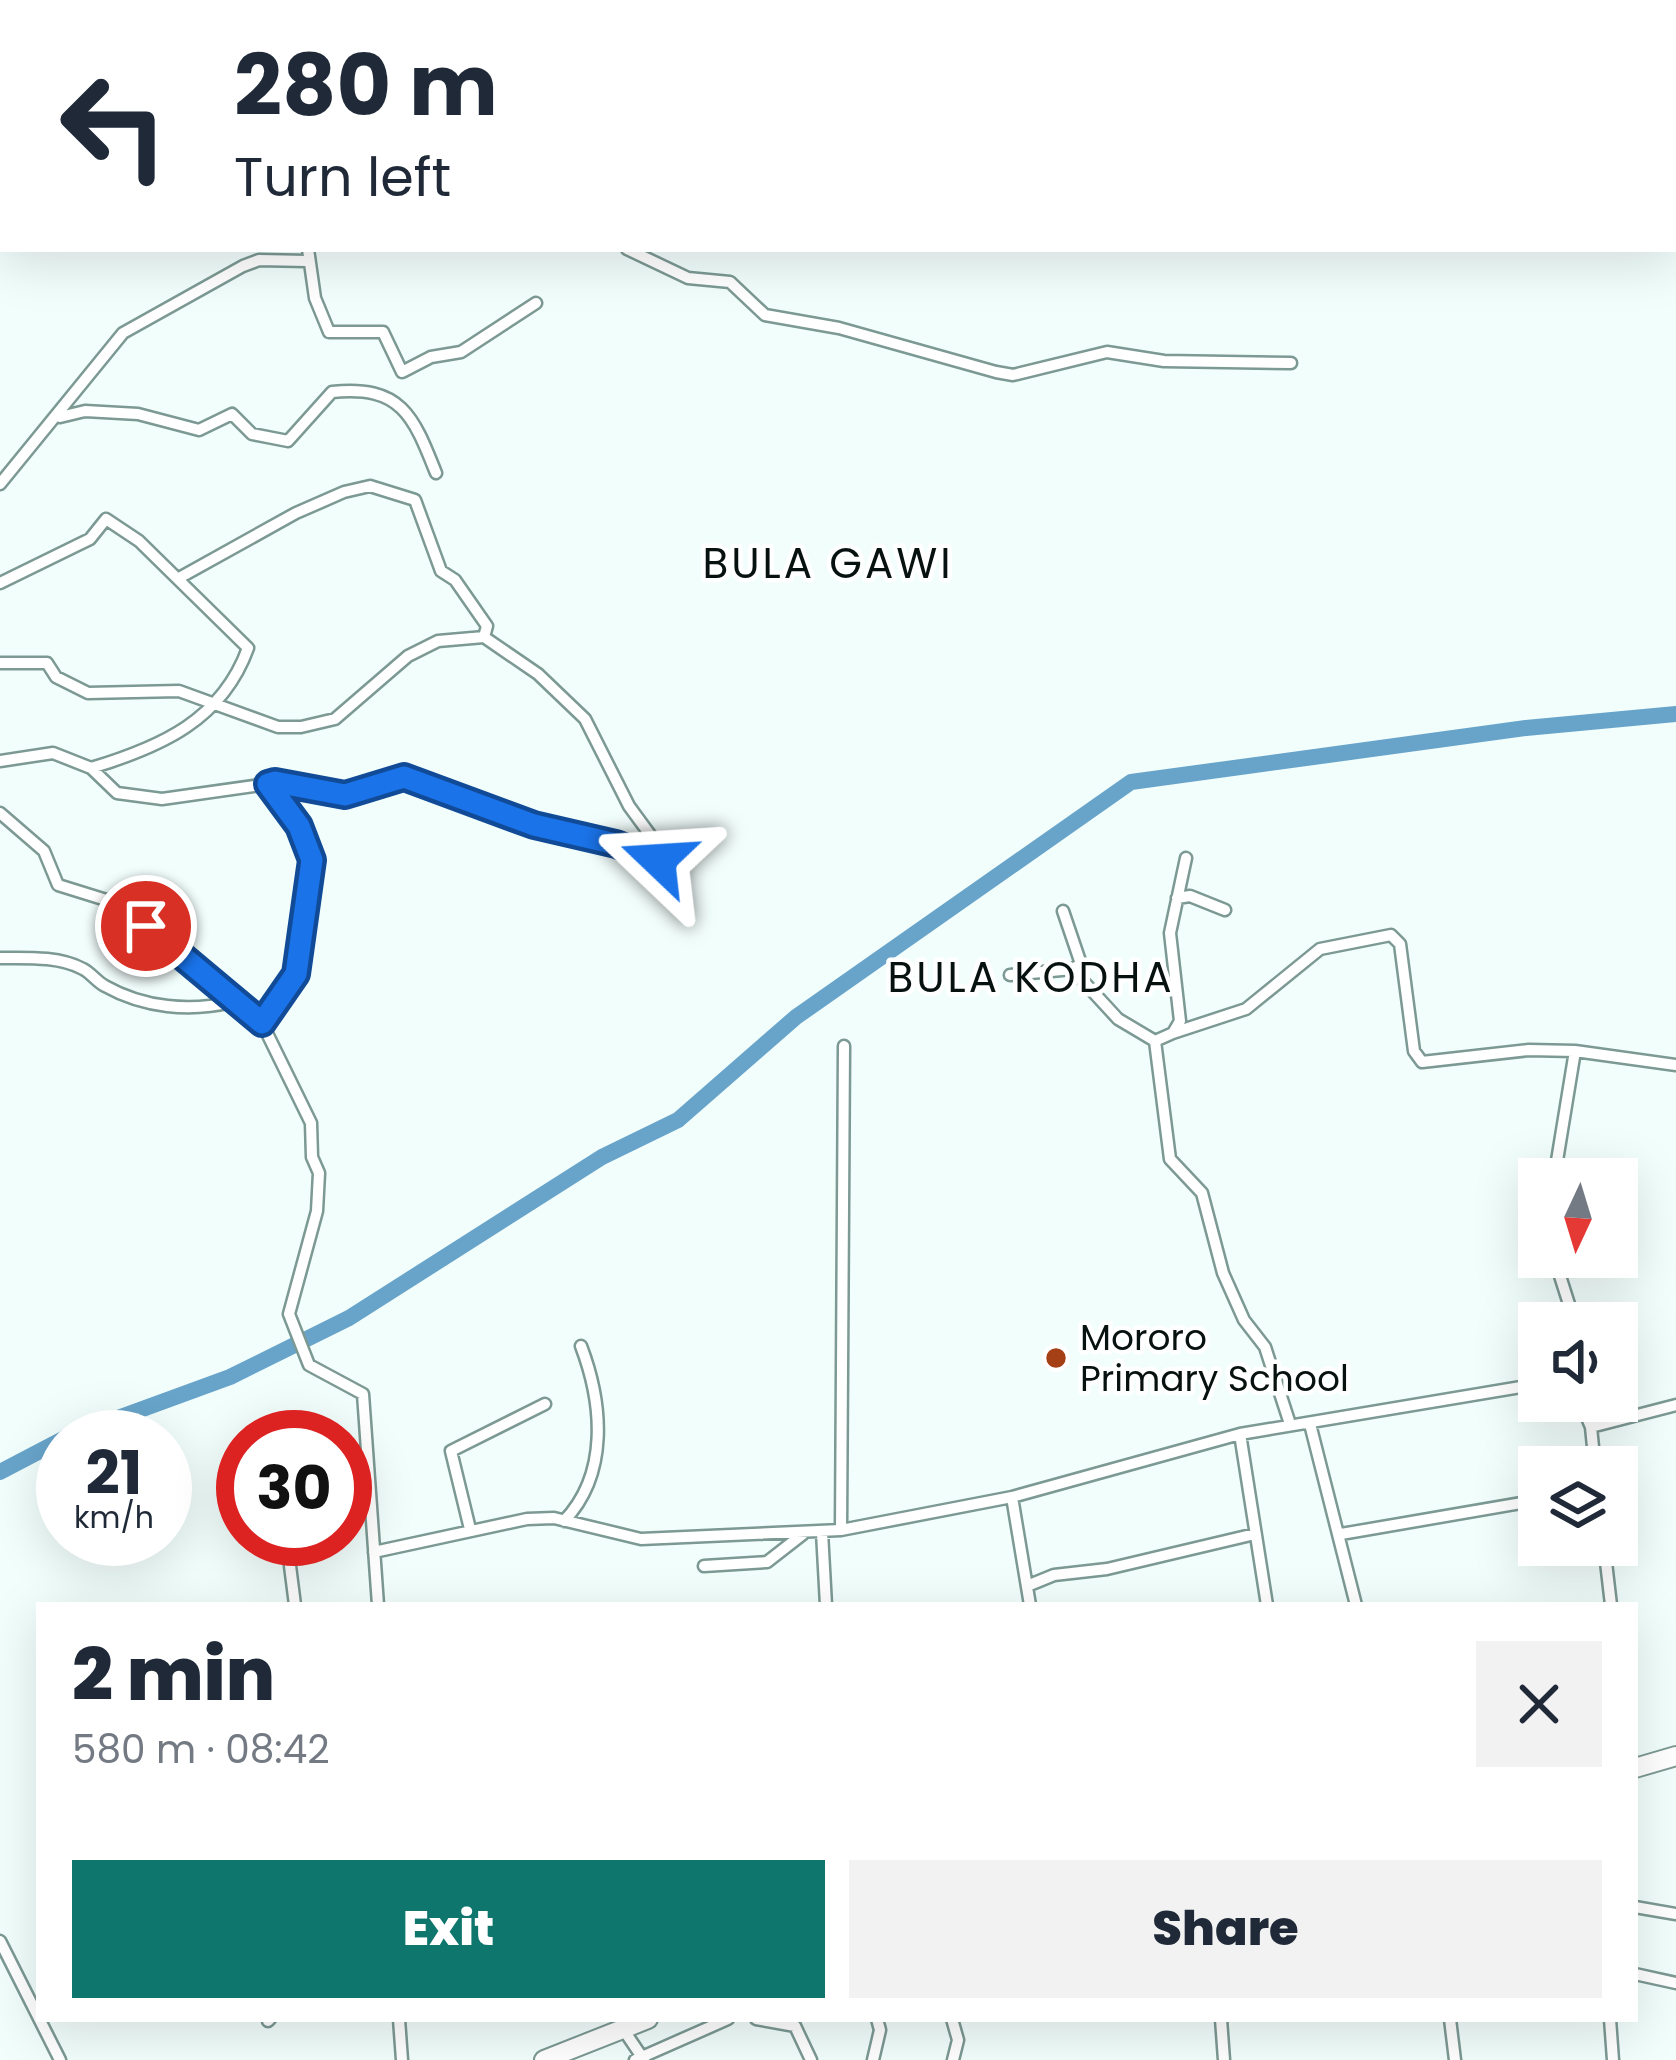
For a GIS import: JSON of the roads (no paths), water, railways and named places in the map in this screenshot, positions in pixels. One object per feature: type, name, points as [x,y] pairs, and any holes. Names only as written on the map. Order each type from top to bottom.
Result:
[{"type":"highway","points":[[1638,1767],[1676,1756]]},
{"type":"highway","points":[[544,2060],[640,2022]]},
{"type":"street","points":[[633,252],[688,278],[730,283],[765,315],[839,328],[996,372],[1012,374],[1107,352],[1164,361],[1291,363]]},
{"type":"street","points":[[0,484],[60,417],[123,333],[259,260],[308,255],[328,332],[383,332],[402,372],[431,356],[461,352],[536,303]]},
{"type":"street","points":[[60,417],[85,411],[138,414],[199,430],[232,415],[252,434],[288,441],[332,392],[369,388],[413,414],[436,473]]},
{"type":"street","points":[[179,578],[296,513],[370,486],[416,500],[430,553],[488,626],[484,637]]},
{"type":"street","points":[[0,583],[90,538],[106,519],[179,578],[248,648],[234,688],[213,705],[172,736],[91,768]]},
{"type":"street","points":[[0,663],[47,663],[56,677],[88,693],[179,691],[278,727],[335,718],[408,656],[438,641],[484,637],[538,674],[585,718],[628,806],[659,847],[658,860],[616,844],[534,825],[404,777],[345,795],[268,784],[162,800],[117,793],[91,768],[53,753],[0,760]]},
{"type":"street","points":[[262,1023],[296,974],[312,860],[299,826],[268,784]]},
{"type":"street","points":[[0,813],[44,851],[58,885],[132,908],[232,1002],[262,1023],[301,1095],[319,1173],[317,1211],[290,1314],[309,1365],[362,1394],[378,1602]]},
{"type":"street","points":[[1173,1033],[1181,1009],[1171,933],[1186,858]]},
{"type":"street","points":[[1177,898],[1190,896],[1225,910]]},
{"type":"street","points":[[1010,975],[1081,964],[1063,911]]},
{"type":"street","points":[[1155,1041],[1246,1010],[1319,949],[1391,934],[1400,944],[1414,1051],[1422,1062],[1529,1050],[1576,1051],[1676,1065]]},
{"type":"street","points":[[0,958],[54,960],[82,968],[106,986],[163,1005],[197,1010],[232,1002]]},
{"type":"street","points":[[1072,969],[1118,1018],[1155,1041]]},
{"type":"street","points":[[1155,1041],[1169,1159],[1202,1193],[1223,1274],[1244,1320],[1265,1347],[1290,1424]]},
{"type":"street","points":[[841,1531],[844,1046]]},
{"type":"street","points":[[1558,1158],[1576,1051]]},
{"type":"street","points":[[564,1521],[592,1487],[601,1427],[581,1346]]},
{"type":"street","points":[[374,1552],[527,1519],[564,1521],[640,1539],[841,1531],[1012,1497],[1240,1434],[1518,1388]]},
{"type":"street","points":[[470,1528],[452,1451],[545,1404]]},
{"type":"street","points":[[1591,1427],[1676,1405]]},
{"type":"street","points":[[1589,1422],[1593,1446]]},
{"type":"street","points":[[1310,1424],[1342,1534],[1355,1602]]},
{"type":"street","points":[[1240,1434],[1267,1602]]},
{"type":"street","points":[[1012,1497],[1030,1602]]},
{"type":"street","points":[[1342,1534],[1518,1504]]},
{"type":"street","points":[[822,1532],[826,1602]]},
{"type":"street","points":[[704,1566],[767,1562],[803,1534]]},
{"type":"street","points":[[1028,1586],[1054,1575],[1107,1569],[1255,1534]]},
{"type":"street","points":[[291,1566],[295,1602]]},
{"type":"street","points":[[1606,1566],[1611,1602]]},
{"type":"street","points":[[1638,1908],[1676,1914]]},
{"type":"street","points":[[0,1941],[36,2012]]},
{"type":"street","points":[[1638,1975],[1676,1983]]},
{"type":"street","points":[[41,2022],[60,2060]]},
{"type":"street","points":[[399,2022],[402,2060]]},
{"type":"street","points":[[623,2029],[640,2059],[721,2022]]},
{"type":"street","points":[[773,2022],[795,2026],[811,2060]]},
{"type":"street","points":[[873,2060],[878,2022]]},
{"type":"street","points":[[953,2022],[958,2040],[953,2060]]},
{"type":"street","points":[[1221,2022],[1224,2060]]},
{"type":"street","points":[[1450,2022],[1455,2060]]},
{"type":"street","points":[[1610,2022],[1613,2060]]},
{"type":"waterway","points":[[140,1410],[230,1377],[349,1318],[602,1157],[678,1120],[796,1017],[1131,782],[1526,728],[1676,714]]},
{"type":"waterway","points":[[0,1472],[36,1453]]},
{"type":"place","name":"Mororo Primary School","points":[[1056,1358]]},
{"type":"district","name":"BULA GAWI","points":[[828,563]]},
{"type":"district","name":"BULA KODHA","points":[[1031,977]]}]
